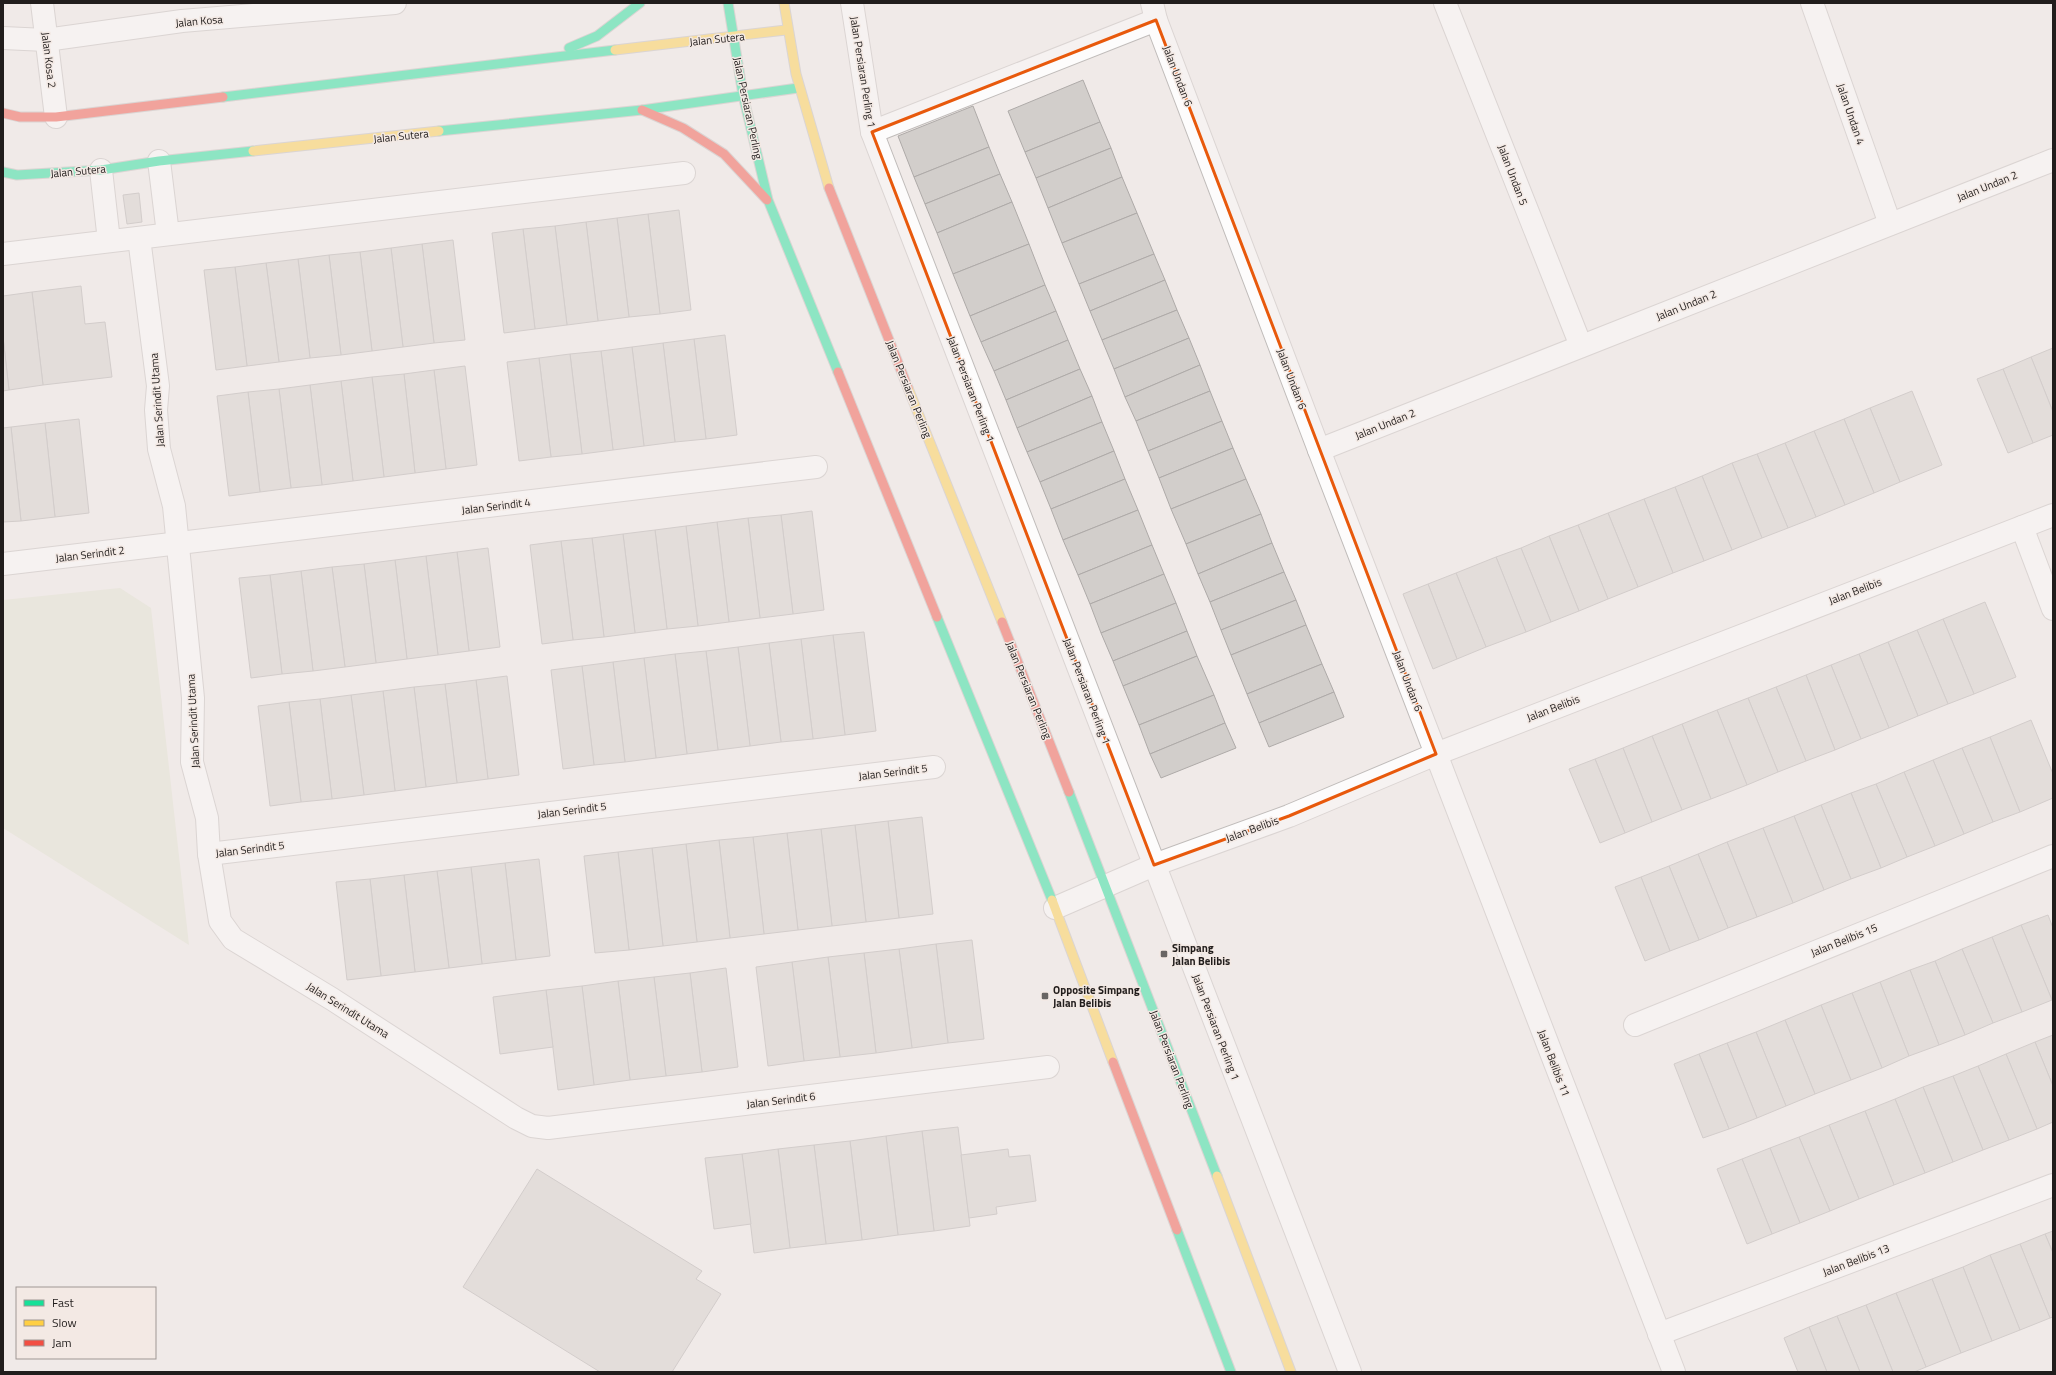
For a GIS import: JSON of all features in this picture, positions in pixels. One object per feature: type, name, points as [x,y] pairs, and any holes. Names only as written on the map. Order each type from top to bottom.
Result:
[{"type":"main road","points":[[548,58],[597,36],[640,3]]},
{"type":"main road","name":"Jalan Persiaran Perling","points":[[728,3],[743,95],[768,200],[1055,908],[1231,1372]]},
{"type":"main road","name":"Jalan Persiaran Perling","points":[[784,3],[786,30],[798,88],[829,188],[1107,887],[1291,1372]]},
{"type":"main road","name":"Jalan Sutera","points":[[3,113],[20,117],[56,117],[548,58],[734,38],[786,30]]},
{"type":"main road","name":"Jalan Sutera","points":[[3,172],[17,175],[101,170],[159,161],[642,110],[798,88]]},
{"type":"main road","points":[[642,110],[683,128],[724,154],[768,200]]},
{"type":"street","name":"Jalan Kosa 2","points":[[42,3],[56,117]]},
{"type":"street","name":"Jalan Kosa","points":[[3,38],[46,40],[182,21],[339,6],[395,3]]},
{"type":"street","name":"Jalan Persiaran Perling 1","points":[[852,3],[872,132],[1350,1372]]},
{"type":"street","name":"Jalan Undan 5","points":[[1446,3],[1581,346]]},
{"type":"street","name":"Jalan Undan 4","points":[[1812,3],[1890,224]]},
{"type":"street","points":[[872,132],[1154,11]]},
{"type":"street","name":"Jalan Undan 6","points":[[1154,11],[1319,450],[1436,754]]},
{"type":"street","name":"Jalan Undan 2","points":[[1319,450],[2053,160]]},
{"type":"street","points":[[159,161],[168,234]]},
{"type":"street","points":[[101,170],[109,241]]},
{"type":"street","points":[[3,254],[684,173]]},
{"type":"street","name":"Jalan Serindit Utama","points":[[139,238],[158,386],[156,410],[159,448],[174,506],[176,543],[193,698],[192,762],[207,818],[209,854],[220,921],[233,939],[332,999],[516,1118]]},
{"type":"street","name":"Jalan Serindit 4","points":[[176,543],[816,467]]},
{"type":"street","name":"Jalan Belibis","points":[[1055,908],[1107,887],[1154,865],[1289,816],[1436,754],[2053,515]]},
{"type":"street","points":[[2022,527],[2053,609]]},
{"type":"street","name":"Jalan Serindit 2","points":[[3,564],[176,543]]},
{"type":"street","name":"Jalan Belibis 11","points":[[1436,754],[1674,1372]]},
{"type":"street","name":"Jalan Serindit 5","points":[[209,854],[934,767]]},
{"type":"street","name":"Jalan Belibis 15","points":[[1635,1025],[2053,856]]},
{"type":"street","name":"Jalan Serindit 6","points":[[516,1118],[532,1126],[548,1128],[1048,1067]]},
{"type":"street","name":"Jalan Belibis 13","points":[[1659,1334],[2053,1185]]},
{"type":"highlighted area","points":[[1156,20],[1436,754],[1289,816],[1154,865],[872,132]]},
{"type":"green space","points":[[120,588],[151,608],[189,945],[3,828],[3,600]]},
{"type":"building","points":[[1083,80],[1100,122],[1025,152],[1008,111]]},
{"type":"building","points":[[973,106],[989,147],[914,177],[898,136]]},
{"type":"building","points":[[1100,122],[1111,148],[1036,178],[1025,152]]},
{"type":"building","points":[[989,147],[1000,174],[925,204],[914,177]]},
{"type":"building","points":[[1111,148],[1122,177],[1048,208],[1036,178]]},
{"type":"building","points":[[1000,174],[1012,202],[937,233],[925,204]]},
{"type":"building","points":[[1122,177],[1137,213],[1062,243],[1048,208]]},
{"type":"building","points":[[139,193],[142,222],[127,224],[123,195]]},
{"type":"building","points":[[1012,202],[1029,244],[953,274],[937,233]]},
{"type":"building","points":[[679,210],[691,310],[660,314],[648,214]]},
{"type":"building","points":[[1137,213],[1154,254],[1079,284],[1062,243]]},
{"type":"building","points":[[648,214],[660,314],[629,317],[617,218]]},
{"type":"building","points":[[617,218],[629,317],[598,321],[586,222]]},
{"type":"building","points":[[586,222],[598,321],[567,325],[555,226]]},
{"type":"building","points":[[555,226],[567,325],[535,329],[523,229]]},
{"type":"building","points":[[523,229],[535,329],[504,333],[492,233]]},
{"type":"building","points":[[453,240],[465,340],[434,343],[422,244]]},
{"type":"building","points":[[422,244],[434,343],[403,347],[391,248]]},
{"type":"building","points":[[1029,244],[1045,285],[970,316],[953,274]]},
{"type":"building","points":[[391,248],[403,347],[372,351],[360,252]]},
{"type":"building","points":[[360,252],[372,351],[341,355],[329,255]]},
{"type":"building","points":[[1154,254],[1165,280],[1090,311],[1079,284]]},
{"type":"building","points":[[329,255],[341,355],[310,358],[298,259]]},
{"type":"building","points":[[298,259],[310,358],[279,362],[266,263]]},
{"type":"building","points":[[266,263],[279,362],[247,366],[235,267]]},
{"type":"building","points":[[235,267],[247,366],[216,370],[204,270]]},
{"type":"building","points":[[1165,280],[1177,310],[1102,340],[1090,311]]},
{"type":"building","points":[[1045,285],[1056,311],[981,342],[970,316]]},
{"type":"building","points":[[81,286],[85,324],[105,322],[112,377],[43,385],[32,292]]},
{"type":"building","points":[[32,292],[43,385],[9,390],[3,337],[3,296]]},
{"type":"building","points":[[1177,310],[1189,338],[1114,369],[1102,340]]},
{"type":"building","points":[[1056,311],[1068,340],[994,371],[981,342]]},
{"type":"building","points":[[725,335],[737,435],[706,439],[694,339]]},
{"type":"building","points":[[3,337],[9,390],[3,391]]},
{"type":"building","points":[[1189,338],[1200,365],[1125,397],[1114,369]]},
{"type":"building","points":[[694,339],[706,439],[675,442],[663,343]]},
{"type":"building","points":[[1068,340],[1080,369],[1006,400],[994,371]]},
{"type":"building","points":[[663,343],[675,442],[644,446],[632,347]]},
{"type":"building","points":[[632,347],[644,446],[613,450],[601,351]]},
{"type":"building","points":[[2053,348],[2053,412],[2031,357]]},
{"type":"building","points":[[601,351],[613,450],[582,454],[570,354]]},
{"type":"building","points":[[570,354],[582,454],[551,457],[539,358]]},
{"type":"building","points":[[2031,357],[2053,412],[2053,435],[2033,443],[2003,369]]},
{"type":"building","points":[[539,358],[551,457],[519,461],[507,362]]},
{"type":"building","points":[[1200,365],[1210,391],[1136,421],[1125,397]]},
{"type":"building","points":[[465,366],[477,465],[446,469],[434,370]]},
{"type":"building","points":[[1080,369],[1092,396],[1017,428],[1006,400]]},
{"type":"building","points":[[2003,369],[2033,443],[2008,453],[1977,379]]},
{"type":"building","points":[[434,370],[446,469],[415,473],[404,374]]},
{"type":"building","points":[[404,374],[415,473],[384,477],[372,377]]},
{"type":"building","points":[[372,377],[384,477],[353,481],[341,381]]},
{"type":"building","points":[[341,381],[353,481],[322,485],[310,385]]},
{"type":"building","points":[[310,385],[322,485],[291,488],[279,389]]},
{"type":"building","points":[[279,389],[291,488],[260,492],[248,392]]},
{"type":"building","points":[[1210,391],[1222,421],[1148,451],[1136,421]]},
{"type":"building","points":[[1912,391],[1942,465],[1900,482],[1870,408]]},
{"type":"building","points":[[248,392],[260,492],[229,496],[217,396]]},
{"type":"building","points":[[1092,396],[1102,422],[1027,452],[1017,428]]},
{"type":"building","points":[[1870,408],[1900,482],[1874,493],[1844,419]]},
{"type":"building","points":[[79,419],[89,513],[55,517],[45,423]]},
{"type":"building","points":[[1844,419],[1874,493],[1845,505],[1814,431]]},
{"type":"building","points":[[1222,421],[1233,448],[1159,478],[1148,451]]},
{"type":"building","points":[[1102,422],[1114,451],[1040,482],[1027,452]]},
{"type":"building","points":[[45,423],[55,517],[21,521],[11,427]]},
{"type":"building","points":[[11,427],[21,521],[3,522],[3,428]]},
{"type":"building","points":[[1814,431],[1845,505],[1816,517],[1785,443]]},
{"type":"building","points":[[1785,443],[1816,517],[1788,528],[1757,454]]},
{"type":"building","points":[[1233,448],[1246,479],[1171,509],[1159,478]]},
{"type":"building","points":[[1114,451],[1125,479],[1051,509],[1040,482]]},
{"type":"building","points":[[1757,454],[1788,528],[1762,538],[1732,463]]},
{"type":"building","points":[[1732,463],[1762,538],[1732,550],[1702,476]]},
{"type":"building","points":[[1702,476],[1732,550],[1704,561],[1675,487]]},
{"type":"building","points":[[1125,479],[1138,510],[1063,540],[1051,509]]},
{"type":"building","points":[[1246,479],[1261,514],[1186,544],[1171,509]]},
{"type":"building","points":[[1675,487],[1704,561],[1673,573],[1644,499]]},
{"type":"building","points":[[1644,499],[1673,573],[1638,587],[1608,513]]},
{"type":"building","points":[[1138,510],[1152,545],[1078,575],[1063,540]]},
{"type":"building","points":[[812,511],[824,610],[793,614],[781,515]]},
{"type":"building","points":[[1608,513],[1638,587],[1608,599],[1578,525]]},
{"type":"building","points":[[1261,514],[1272,543],[1198,574],[1186,544]]},
{"type":"building","points":[[781,515],[793,614],[760,618],[748,518]]},
{"type":"building","points":[[748,518],[760,618],[729,622],[717,522]]},
{"type":"building","points":[[717,522],[729,622],[698,626],[686,526]]},
{"type":"building","points":[[1578,525],[1608,599],[1579,611],[1549,536]]},
{"type":"building","points":[[686,526],[698,626],[667,629],[655,530]]},
{"type":"building","points":[[655,530],[667,629],[635,633],[623,534]]},
{"type":"building","points":[[623,534],[635,633],[604,637],[592,538]]},
{"type":"building","points":[[1549,536],[1579,611],[1551,622],[1521,548]]},
{"type":"building","points":[[592,538],[604,637],[573,640],[561,541]]},
{"type":"building","points":[[561,541],[573,640],[542,644],[530,545]]},
{"type":"building","points":[[1272,543],[1284,572],[1210,602],[1198,574]]},
{"type":"building","points":[[1152,545],[1164,574],[1090,604],[1078,575]]},
{"type":"building","points":[[488,548],[500,647],[469,651],[457,552]]},
{"type":"building","points":[[1521,548],[1551,622],[1526,632],[1496,557]]},
{"type":"building","points":[[457,552],[469,651],[438,655],[426,556]]},
{"type":"building","points":[[426,556],[438,655],[407,659],[395,560]]},
{"type":"building","points":[[1496,557],[1526,632],[1486,647],[1456,573]]},
{"type":"building","points":[[395,560],[407,659],[376,663],[364,564]]},
{"type":"building","points":[[364,564],[376,663],[345,667],[332,567]]},
{"type":"building","points":[[332,567],[345,667],[313,671],[301,571]]},
{"type":"building","points":[[301,571],[313,671],[282,674],[270,575]]},
{"type":"building","points":[[1284,572],[1296,600],[1221,630],[1210,602]]},
{"type":"building","points":[[1456,573],[1486,647],[1457,659],[1428,584]]},
{"type":"building","points":[[1164,574],[1176,603],[1101,633],[1090,604]]},
{"type":"building","points":[[270,575],[282,674],[251,678],[239,578]]},
{"type":"building","points":[[1428,584],[1457,659],[1433,669],[1403,594]]},
{"type":"building","points":[[1296,600],[1306,625],[1231,655],[1221,630]]},
{"type":"building","points":[[1985,602],[2016,677],[1974,694],[1943,619]]},
{"type":"building","points":[[1176,603],[1187,631],[1113,661],[1101,633]]},
{"type":"building","points":[[1943,619],[1974,694],[1948,704],[1917,630]]},
{"type":"building","points":[[1306,625],[1322,664],[1247,694],[1231,655]]},
{"type":"building","points":[[1917,630],[1948,704],[1918,716],[1888,642]]},
{"type":"building","points":[[1187,631],[1197,656],[1123,686],[1113,661]]},
{"type":"building","points":[[864,632],[876,731],[845,735],[833,635]]},
{"type":"building","points":[[833,635],[845,735],[813,739],[801,639]]},
{"type":"building","points":[[801,639],[813,739],[781,742],[769,643]]},
{"type":"building","points":[[1888,642],[1918,716],[1889,728],[1859,654]]},
{"type":"building","points":[[769,643],[781,742],[750,746],[738,647]]},
{"type":"building","points":[[738,647],[750,746],[718,750],[706,651]]},
{"type":"building","points":[[706,651],[718,750],[687,754],[675,654]]},
{"type":"building","points":[[675,654],[687,754],[656,758],[644,658]]},
{"type":"building","points":[[1859,654],[1889,728],[1861,739],[1831,665]]},
{"type":"building","points":[[1197,656],[1214,695],[1139,725],[1123,686]]},
{"type":"building","points":[[644,658],[656,758],[625,762],[613,662]]},
{"type":"building","points":[[613,662],[625,762],[594,765],[582,666]]},
{"type":"building","points":[[1322,664],[1334,692],[1259,723],[1247,694]]},
{"type":"building","points":[[1831,665],[1861,739],[1835,750],[1806,675]]},
{"type":"building","points":[[582,666],[594,765],[563,769],[551,670]]},
{"type":"building","points":[[1806,675],[1835,750],[1806,761],[1776,687]]},
{"type":"building","points":[[507,676],[519,775],[488,779],[476,680]]},
{"type":"building","points":[[476,680],[488,779],[457,783],[445,684]]},
{"type":"building","points":[[445,684],[457,783],[426,787],[414,687]]},
{"type":"building","points":[[414,687],[426,787],[395,791],[383,691]]},
{"type":"building","points":[[1776,687],[1806,761],[1778,772],[1748,698]]},
{"type":"building","points":[[383,691],[395,791],[364,795],[351,695]]},
{"type":"building","points":[[1334,692],[1344,717],[1269,747],[1259,723]]},
{"type":"building","points":[[351,695],[364,795],[332,799],[320,699]]},
{"type":"building","points":[[1214,695],[1225,723],[1150,754],[1139,725]]},
{"type":"building","points":[[1748,698],[1778,772],[1747,785],[1717,710]]},
{"type":"building","points":[[320,699],[332,799],[301,802],[289,702]]},
{"type":"building","points":[[289,702],[301,802],[270,806],[258,706]]},
{"type":"building","points":[[1717,710],[1747,785],[1711,799],[1682,724]]},
{"type":"building","points":[[2031,720],[2053,774],[2053,798],[2020,812],[1990,737]]},
{"type":"building","points":[[1225,723],[1236,748],[1161,778],[1150,754]]},
{"type":"building","points":[[1682,724],[1711,799],[1682,810],[1652,736]]},
{"type":"building","points":[[1652,736],[1682,810],[1652,822],[1623,748]]},
{"type":"building","points":[[1990,737],[2020,812],[1993,822],[1962,748]]},
{"type":"building","points":[[1623,748],[1652,822],[1625,833],[1595,759]]},
{"type":"building","points":[[1962,748],[1993,822],[1964,834],[1933,760]]},
{"type":"building","points":[[1595,759],[1625,833],[1600,843],[1569,769]]},
{"type":"building","points":[[1933,760],[1964,834],[1935,846],[1904,772]]},
{"type":"building","points":[[1904,772],[1935,846],[1907,857],[1876,784]]},
{"type":"building","points":[[1876,784],[1907,857],[1881,868],[1851,793]]},
{"type":"building","points":[[1851,793],[1881,868],[1851,879],[1821,805]]},
{"type":"building","points":[[1821,805],[1851,879],[1824,890],[1794,816]]},
{"type":"building","points":[[1794,816],[1824,890],[1793,903],[1763,828]]},
{"type":"building","points":[[922,817],[933,914],[899,918],[888,821]]},
{"type":"building","points":[[888,821],[899,918],[866,922],[855,825]]},
{"type":"building","points":[[855,825],[866,922],[832,926],[821,829]]},
{"type":"building","points":[[1763,828],[1793,903],[1757,917],[1727,842]]},
{"type":"building","points":[[821,829],[832,926],[798,930],[787,833]]},
{"type":"building","points":[[787,833],[798,930],[764,934],[753,837]]},
{"type":"building","points":[[753,837],[764,934],[730,938],[719,840]]},
{"type":"building","points":[[719,840],[730,938],[697,942],[686,844]]},
{"type":"building","points":[[1727,842],[1757,917],[1728,928],[1698,854]]},
{"type":"building","points":[[686,844],[697,942],[663,946],[652,848]]},
{"type":"building","points":[[652,848],[663,946],[629,950],[618,852]]},
{"type":"building","points":[[618,852],[629,950],[595,953],[584,856]]},
{"type":"building","points":[[1698,854],[1728,928],[1699,940],[1669,866]]},
{"type":"building","points":[[539,859],[550,956],[516,960],[505,863]]},
{"type":"building","points":[[505,863],[516,960],[482,964],[471,867]]},
{"type":"building","points":[[1669,866],[1699,940],[1670,951],[1641,877]]},
{"type":"building","points":[[471,867],[482,964],[449,968],[437,871]]},
{"type":"building","points":[[437,871],[449,968],[415,972],[404,875]]},
{"type":"building","points":[[404,875],[415,972],[381,976],[370,879]]},
{"type":"building","points":[[1641,877],[1670,951],[1645,961],[1615,887]]},
{"type":"building","points":[[370,879],[381,976],[347,980],[336,882]]},
{"type":"building","points":[[2048,915],[2053,928],[2052,1000],[2021,925]]},
{"type":"building","points":[[2021,925],[2052,1000],[2022,1012],[1992,937]]},
{"type":"building","points":[[1992,937],[2022,1012],[1993,1023],[1962,949]]},
{"type":"building","points":[[972,940],[984,1039],[948,1043],[936,944]]},
{"type":"building","points":[[936,944],[948,1043],[912,1048],[899,949]]},
{"type":"building","points":[[899,949],[912,1048],[876,1053],[864,953]]},
{"type":"building","points":[[1962,949],[1993,1023],[1965,1035],[1935,961]]},
{"type":"building","points":[[864,953],[876,1053],[840,1057],[828,957]]},
{"type":"building","points":[[828,957],[840,1057],[804,1061],[792,962]]},
{"type":"building","points":[[1935,961],[1965,1035],[1939,1045],[1910,970]]},
{"type":"building","points":[[792,962],[804,1061],[768,1066],[756,967]]},
{"type":"building","points":[[726,968],[738,1067],[702,1072],[690,973]]},
{"type":"building","points":[[1910,970],[1939,1045],[1909,1056],[1880,982]]},
{"type":"building","points":[[690,973],[702,1072],[666,1076],[654,977]]},
{"type":"building","points":[[654,977],[666,1076],[630,1080],[618,981]]},
{"type":"building","points":[[618,981],[630,1080],[594,1085],[582,986]]},
{"type":"building","points":[[1880,982],[1909,1056],[1882,1068],[1852,993]]},
{"type":"building","points":[[582,986],[594,1085],[558,1090],[546,990]]},
{"type":"building","points":[[546,990],[553,1047],[500,1054],[493,997]]},
{"type":"building","points":[[1852,993],[1882,1068],[1851,1080],[1821,1005]]},
{"type":"building","points":[[1821,1005],[1851,1080],[1815,1094],[1785,1020]]},
{"type":"building","points":[[1785,1020],[1815,1094],[1786,1106],[1756,1032]]},
{"type":"building","points":[[1756,1032],[1786,1106],[1757,1118],[1727,1043]]},
{"type":"building","points":[[2053,1035],[2053,1086],[2035,1042]]},
{"type":"building","points":[[2035,1042],[2053,1086],[2053,1122],[2037,1129],[2006,1054]]},
{"type":"building","points":[[1727,1043],[1757,1118],[1729,1129],[1699,1054]]},
{"type":"building","points":[[1699,1054],[1729,1129],[1703,1138],[1674,1064]]},
{"type":"building","points":[[2006,1054],[2037,1129],[2009,1140],[1978,1066]]},
{"type":"building","points":[[1978,1066],[2009,1140],[1983,1150],[1953,1076]]},
{"type":"building","points":[[1953,1076],[1983,1150],[1953,1162],[1923,1087]]},
{"type":"building","points":[[1923,1087],[1953,1162],[1925,1173],[1895,1099]]},
{"type":"building","points":[[1895,1099],[1925,1173],[1894,1185],[1865,1111]]},
{"type":"building","points":[[1865,1111],[1894,1185],[1859,1199],[1829,1125]]},
{"type":"building","points":[[1829,1125],[1859,1199],[1830,1211],[1799,1137]]},
{"type":"building","points":[[958,1127],[970,1226],[934,1231],[922,1131]]},
{"type":"building","points":[[922,1131],[934,1231],[898,1235],[886,1136]]},
{"type":"building","points":[[886,1136],[898,1235],[862,1240],[850,1141]]},
{"type":"building","points":[[1799,1137],[1830,1211],[1800,1223],[1770,1148]]},
{"type":"building","points":[[850,1141],[862,1240],[826,1244],[814,1145]]},
{"type":"building","points":[[814,1145],[826,1244],[790,1248],[778,1149]]},
{"type":"building","points":[[1770,1148],[1800,1223],[1772,1234],[1742,1159]]},
{"type":"building","points":[[778,1149],[790,1248],[754,1253],[742,1154]]},
{"type":"building","points":[[1008,1149],[1009,1157],[1030,1155],[1036,1201],[996,1207],[997,1214],[969,1218],[961,1155]]},
{"type":"building","points":[[742,1154],[751,1224],[714,1229],[705,1158]]},
{"type":"building","points":[[1742,1159],[1772,1234],[1747,1244],[1717,1169]]},
{"type":"building","points":[[537,1169],[702,1271],[696,1279],[721,1294],[672,1372],[600,1372],[463,1287]]},
{"type":"building","points":[[2053,1231],[2053,1253],[2045,1234]]},
{"type":"building","points":[[2045,1234],[2053,1253],[2053,1317],[2050,1318],[2020,1244]]},
{"type":"building","points":[[2020,1244],[2050,1318],[2020,1330],[1990,1255]]},
{"type":"building","points":[[1990,1255],[2020,1330],[1992,1341],[1963,1267]]},
{"type":"building","points":[[1963,1267],[1992,1341],[1961,1353],[1932,1279]]},
{"type":"building","points":[[1932,1279],[1961,1353],[1926,1367],[1896,1293]]},
{"type":"building","points":[[1896,1293],[1926,1367],[1914,1372],[1893,1372],[1866,1305]]},
{"type":"building","points":[[1866,1305],[1893,1372],[1860,1372],[1837,1316]]},
{"type":"building","points":[[1837,1316],[1860,1372],[1827,1372],[1809,1327]]},
{"type":"building","points":[[1809,1327],[1827,1372],[1798,1372],[1784,1338]]},
{"type":"traffic: fast","points":[[569,48],[597,36],[640,3]]},
{"type":"traffic: fast","points":[[728,3],[743,95],[768,200],[838,372]]},
{"type":"traffic: fast","points":[[223,97],[615,50]]},
{"type":"traffic: fast","points":[[439,131],[642,110],[798,88]]},
{"type":"traffic: fast","points":[[3,172],[17,175],[101,170],[159,161],[253,151]]},
{"type":"traffic: fast","points":[[937,617],[1052,900]]},
{"type":"traffic: fast","points":[[1069,792],[1217,1176]]},
{"type":"traffic: fast","points":[[1177,1230],[1231,1372]]},
{"type":"traffic: slow","points":[[784,3],[796,74],[829,188]]},
{"type":"traffic: slow","points":[[615,50],[786,30]]},
{"type":"traffic: slow","points":[[253,151],[439,131]]},
{"type":"traffic: slow","points":[[908,388],[1002,622]]},
{"type":"traffic: slow","points":[[1052,900],[1113,1062]]},
{"type":"traffic: slow","points":[[1217,1176],[1291,1372]]},
{"type":"traffic: jam","points":[[3,113],[20,117],[56,117],[223,97]]},
{"type":"traffic: jam","points":[[642,110],[683,128],[724,154],[767,200]]},
{"type":"traffic: jam","points":[[829,188],[908,388]]},
{"type":"traffic: jam","points":[[838,372],[937,617]]},
{"type":"traffic: jam","points":[[1002,622],[1069,792]]},
{"type":"traffic: jam","points":[[1113,1062],[1177,1230]]},
{"type":"place","name":"Simpang Jalan Belibis","points":[[1164,954]]},
{"type":"place","name":"Opposite Simpang Jalan Belibis","points":[[1045,996]]}]
